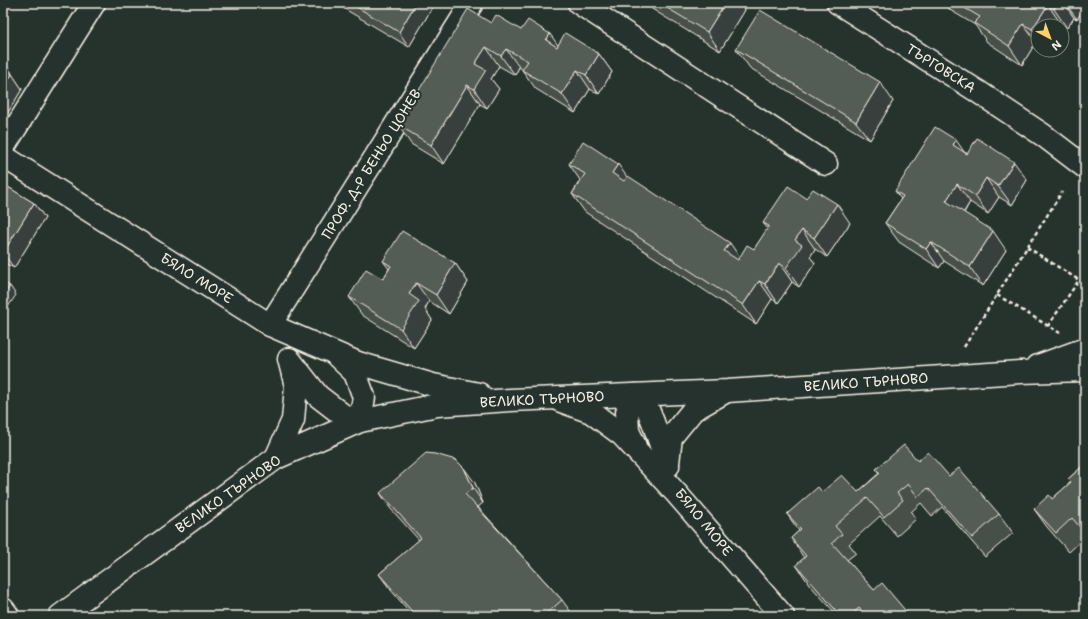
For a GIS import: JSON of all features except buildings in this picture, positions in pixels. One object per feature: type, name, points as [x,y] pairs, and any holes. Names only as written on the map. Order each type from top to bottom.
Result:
[{"type":"street","points":[[3,148],[94,3]]},
{"type":"street","name":"ПРОФ. Д-Р БЕНЬО ЦОНЕВ","points":[[270,325],[472,3]]},
{"type":"street","points":[[579,3],[826,164]]},
{"type":"street","name":"ТЪРГОВСКА","points":[[838,3],[1043,134]]},
{"type":"street","points":[[1043,134],[1085,167]]},
{"type":"street","points":[[1043,134],[1085,181]]},
{"type":"street","name":"БЯЛО МОРЕ","points":[[3,156],[270,325],[289,359],[296,386],[293,420],[276,458]]},
{"type":"street","points":[[270,325],[358,362],[433,385],[510,400]]},
{"type":"street","points":[[1020,372],[1085,348]]},
{"type":"street","points":[[289,359],[318,396],[344,416],[360,421],[364,397],[354,372],[332,351]]},
{"type":"street","name":"ВЕЛИКО ТЪРНОВО","points":[[60,616],[276,458],[360,421],[436,405],[510,400],[727,391],[1020,372],[1085,370]]},
{"type":"street","name":"БЯЛО МОРЕ","points":[[727,391],[693,410],[671,437],[668,466],[676,493],[783,616]]},
{"type":"street","points":[[636,449],[628,430],[627,412],[635,395],[646,406],[668,466]]},
{"type":"street","points":[[553,398],[591,412],[622,435],[676,493]]},
{"type":"street","points":[[3,609],[8,616]]},
{"type":"path","points":[[964,347],[1062,192]]},
{"type":"path","points":[[1027,247],[1085,284]]},
{"type":"path","points":[[1048,326],[1079,280]]},
{"type":"path","points":[[997,295],[1062,335]]}]
